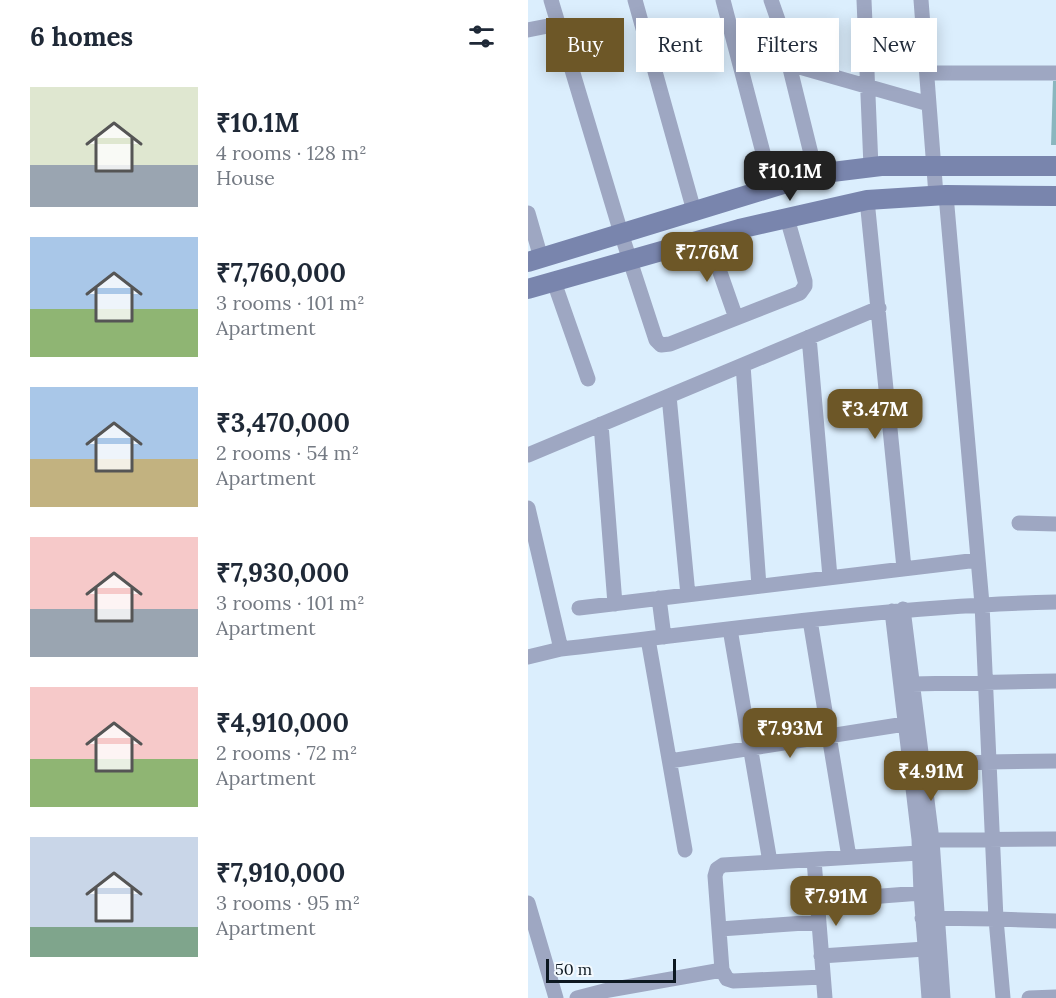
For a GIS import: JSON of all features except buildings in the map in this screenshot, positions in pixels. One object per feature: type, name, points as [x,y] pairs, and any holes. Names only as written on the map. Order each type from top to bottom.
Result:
[{"type":"main road","points":[[534,260],[816,174],[871,167],[1056,166]]},
{"type":"main road","points":[[528,289],[708,238],[867,200],[941,195],[1056,196]]},
{"type":"street","points":[[551,0],[556,18]]},
{"type":"street","points":[[635,0],[694,211]]},
{"type":"street","points":[[723,0],[772,187]]},
{"type":"street","points":[[771,0],[776,18]]},
{"type":"street","points":[[864,0],[871,167]]},
{"type":"street","points":[[921,0],[934,165],[941,195],[982,604],[996,919],[1003,998]]},
{"type":"street","points":[[528,30],[546,26]]},
{"type":"street","points":[[572,72],[629,260],[656,340],[661,345],[670,344],[803,290],[804,281],[787,218]]},
{"type":"street","points":[[791,72],[816,174]]},
{"type":"street","points":[[815,72],[929,104]]},
{"type":"street","points":[[927,73],[1056,73]]},
{"type":"street","points":[[867,200],[904,568]]},
{"type":"street","points":[[528,213],[534,260]]},
{"type":"street","points":[[708,238],[736,318]]},
{"type":"street","points":[[554,282],[588,379]]},
{"type":"street","points":[[528,455],[879,308]]},
{"type":"street","points":[[809,337],[830,577]]},
{"type":"street","points":[[743,365],[759,586]]},
{"type":"street","points":[[669,396],[688,595]]},
{"type":"street","points":[[601,424],[615,604]]},
{"type":"street","points":[[528,507],[561,649]]},
{"type":"street","points":[[1019,523],[1056,524]]},
{"type":"street","points":[[579,608],[978,560]]},
{"type":"street","points":[[528,579],[544,575]]},
{"type":"street","points":[[659,598],[664,637]]},
{"type":"street","points":[[528,657],[561,649],[897,610],[1056,602]]},
{"type":"street","points":[[897,610],[912,684],[922,763],[924,844],[930,917],[943,998]]},
{"type":"street","points":[[897,610],[905,724],[924,844],[921,893],[930,917],[925,949],[929,998]]},
{"type":"street","points":[[810,620],[849,857]]},
{"type":"street","points":[[730,629],[770,862]]},
{"type":"street","points":[[648,639],[685,850]]},
{"type":"street","points":[[912,684],[1056,681]]},
{"type":"street","points":[[670,761],[905,724]]},
{"type":"street","points":[[922,763],[1056,761]]},
{"type":"street","points":[[823,977],[733,981],[727,979],[722,969],[717,869],[723,865],[849,857],[924,844],[1056,839]]},
{"type":"street","points":[[813,860],[825,998]]},
{"type":"street","points":[[817,901],[921,893]]},
{"type":"street","points":[[528,903],[556,998]]},
{"type":"street","points":[[930,917],[1056,921]]},
{"type":"street","points":[[720,929],[819,922]]},
{"type":"street","points":[[821,956],[925,949]]},
{"type":"street","points":[[577,998],[722,969]]},
{"type":"street","points":[[1029,998],[1056,998]]}]
